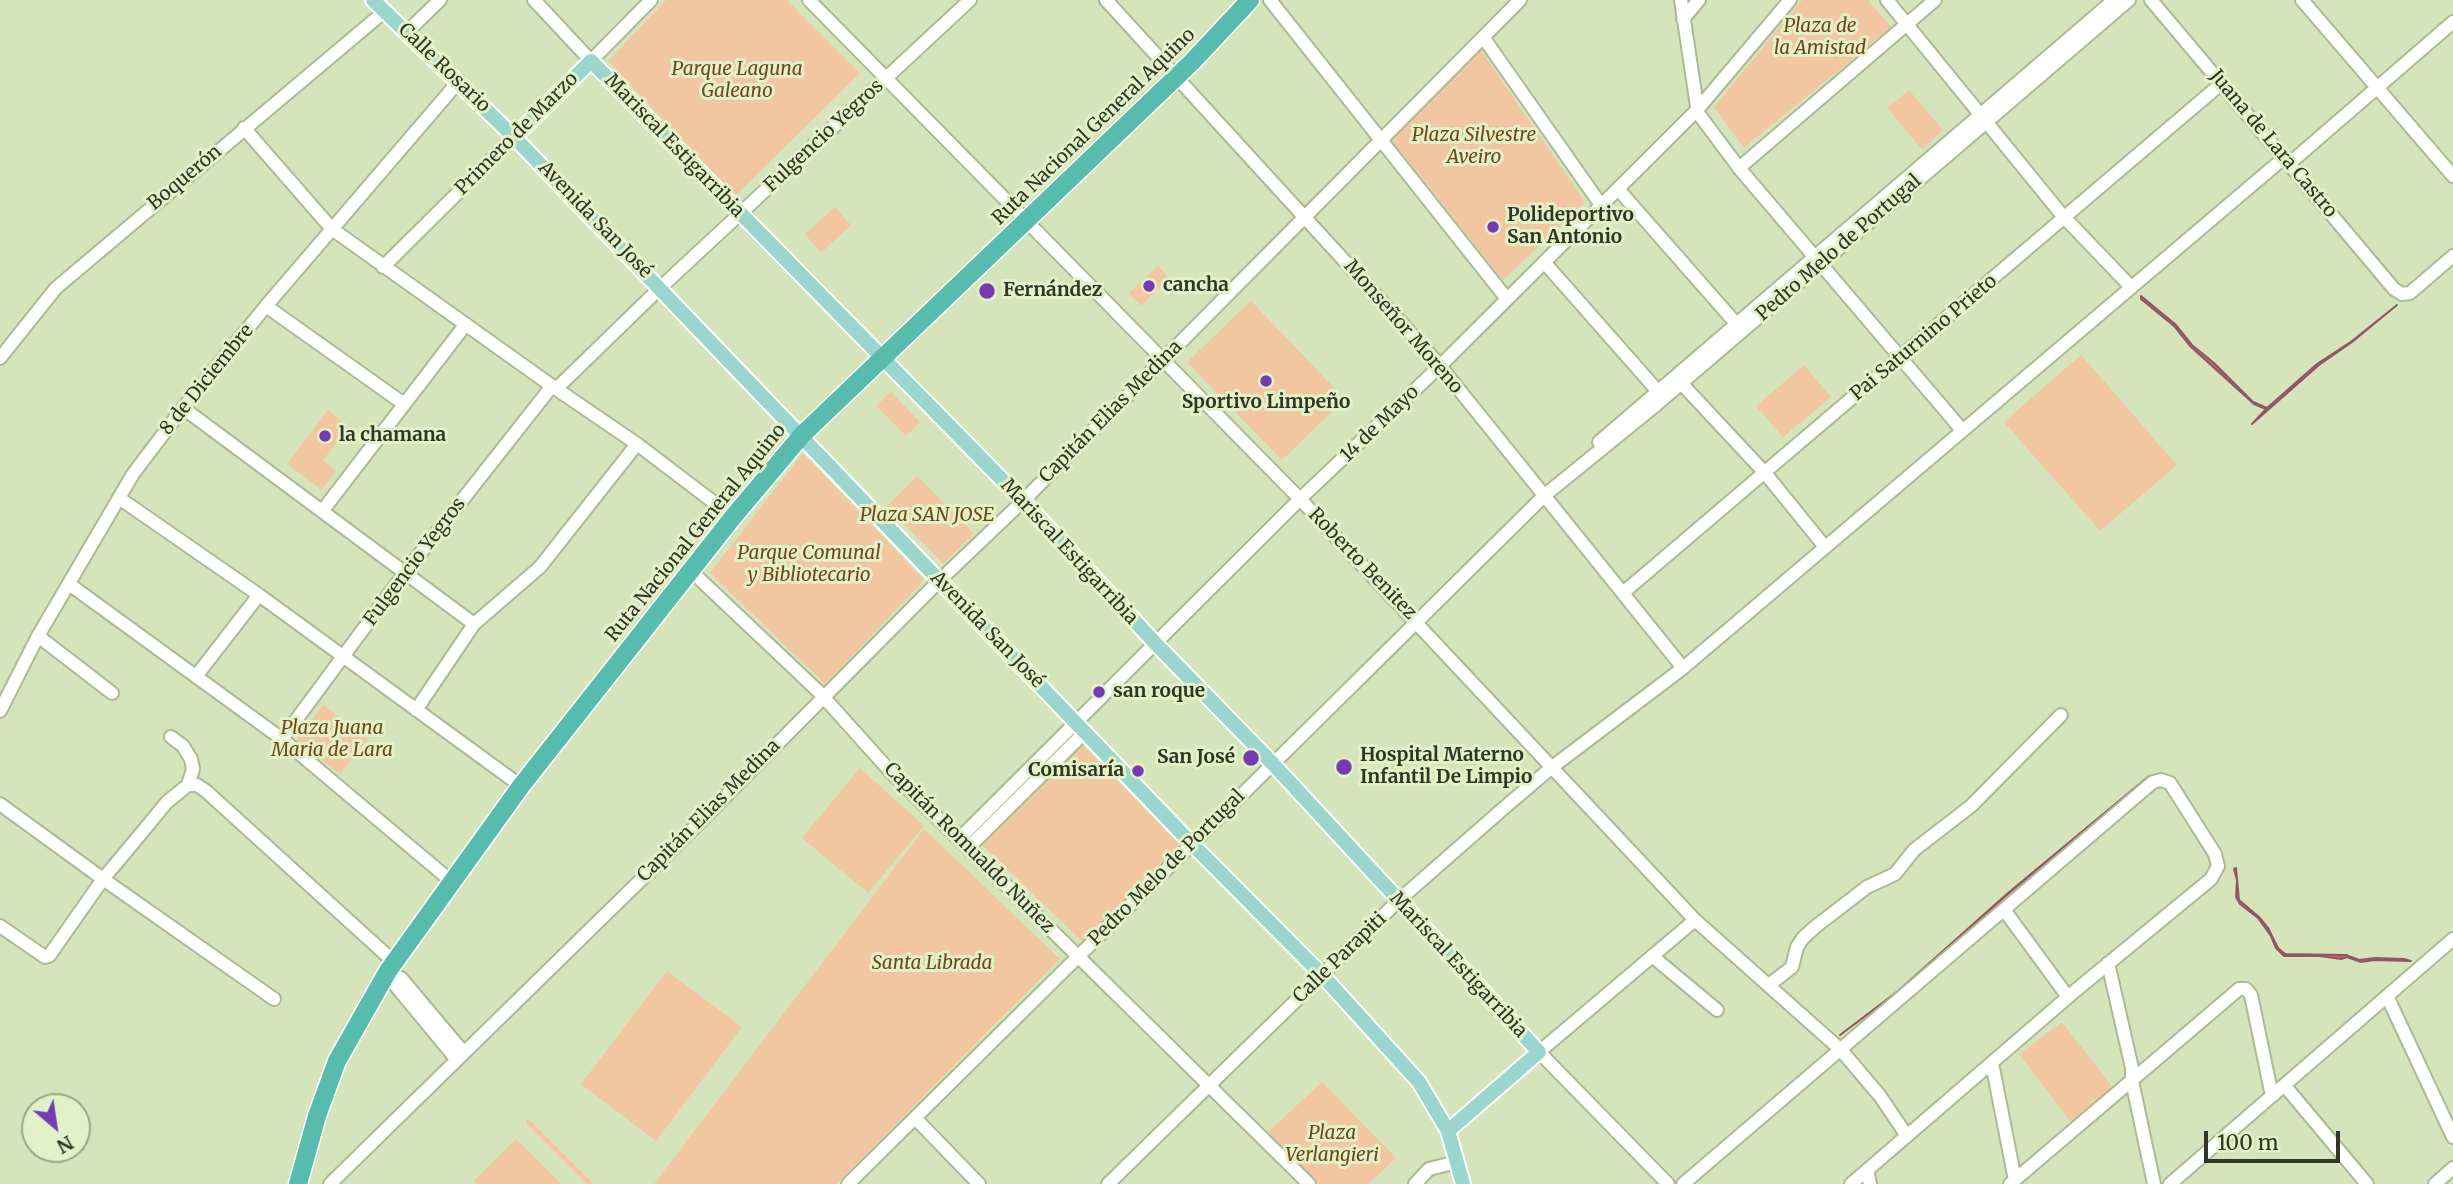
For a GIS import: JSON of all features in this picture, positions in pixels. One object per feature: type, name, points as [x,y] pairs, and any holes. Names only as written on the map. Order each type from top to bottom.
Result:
[{"type":"highway","name":"Ruta Nacional General Aquino","points":[[299,1184],[317,1116],[337,1061],[451,881],[690,570],[802,436],[1024,218],[1210,45],[1250,0]]},
{"type":"main road","name":"Calle Rosario","points":[[373,0],[514,137]]},
{"type":"main road","name":"Primero de Marzo","points":[[514,137],[591,61]]},
{"type":"main road","name":"Mariscal Estigarribia","points":[[591,61],[1023,501],[1156,644],[1273,764],[1539,1052]]},
{"type":"main road","name":"Avenida San José","points":[[514,137],[1192,844],[1322,975],[1419,1082],[1448,1131],[1463,1184]]},
{"type":"main road","points":[[1448,1131],[1539,1052]]},
{"type":"street","points":[[407,32],[440,0]]},
{"type":"street","points":[[534,0],[591,61]]},
{"type":"street","name":"Primero de Marzo","points":[[591,61],[651,0]]},
{"type":"street","name":"Roberto Benitez","points":[[809,0],[1300,499],[1695,920],[1841,1050],[1880,1096],[1907,1136]]},
{"type":"street","name":"Fulgencio Yegros","points":[[282,739],[404,574],[554,387],[971,0]]},
{"type":"street","name":"Monseñor Moreno","points":[[1106,0],[1440,366],[1546,494],[1683,668]]},
{"type":"street","points":[[1270,0],[1507,299]]},
{"type":"street","name":"Capitán Elias Medina","points":[[330,1184],[939,580],[1023,501],[1520,0]]},
{"type":"street","points":[[1682,0],[1697,110],[1738,168],[1962,430]]},
{"type":"street","points":[[1684,19],[1699,0]]},
{"type":"street","name":"14 de Mayo","points":[[964,843],[1300,499],[1440,366],[1697,110],[1790,0]]},
{"type":"street","points":[[1887,0],[2064,218],[2131,287]]},
{"type":"street","points":[[1738,168],[1935,0]]},
{"type":"street","name":"Pedro Melo de Portugal","points":[[1983,118],[2114,0]]},
{"type":"street","name":"Pedro Melo de Portugal","points":[[848,1184],[1418,623],[1546,494],[1548,488],[1983,118],[2129,0]]},
{"type":"street","name":"Juana de Lara Castro","points":[[2151,0],[2394,289],[2402,294],[2410,293],[2453,256]]},
{"type":"street","points":[[2302,0],[2453,176]]},
{"type":"street","name":"Boquerón","points":[[0,358],[56,288],[385,11]]},
{"type":"street","name":"Calle Parapiti","points":[[1108,1184],[1399,900],[1551,768],[1683,668],[2131,287],[2378,87],[2453,22]]},
{"type":"street","points":[[1483,37],[1601,205]]},
{"type":"street","name":"8 de Diciembre","points":[[0,711],[38,636],[133,474],[267,306],[458,81]]},
{"type":"street","name":"Pai Saturnino Prieto","points":[[1624,592],[2222,83]]},
{"type":"street","points":[[244,128],[332,229],[638,444],[733,517]]},
{"type":"street","name":"Primero de Marzo","points":[[383,267],[514,137]]},
{"type":"street","points":[[1618,189],[1739,327]]},
{"type":"street","points":[[1544,262],[1660,394]]},
{"type":"street","points":[[267,306],[404,404]]},
{"type":"street","points":[[323,510],[466,324]]},
{"type":"street","name":"Pedro Melo de Portugal","points":[[1660,394],[1681,383],[1739,327]]},
{"type":"street","points":[[1681,383],[1765,473],[1825,547]]},
{"type":"street","points":[[183,408],[474,624]]},
{"type":"street","points":[[416,710],[474,624],[540,567],[638,444]]},
{"type":"street","points":[[119,498],[259,595],[522,786]]},
{"type":"street","name":"Capitán Romualdo Nuñez","points":[[690,570],[824,697],[889,770],[1309,1184]]},
{"type":"street","points":[[69,584],[282,739],[451,881]]},
{"type":"street","points":[[197,675],[259,595]]},
{"type":"street","points":[[38,636],[112,694]]},
{"type":"street","points":[[1769,985],[1792,967],[1802,938],[1867,887],[1895,874],[1914,850],[1971,806],[2061,715]]},
{"type":"street","points":[[0,926],[47,957],[103,879],[167,802],[188,785],[193,769],[191,759],[183,746],[171,737]]},
{"type":"street","points":[[1683,1184],[2153,782],[2161,780],[2170,783],[2215,854],[2218,866],[2215,873],[1851,1184]]},
{"type":"street","points":[[188,785],[197,785],[210,795],[392,974],[401,978],[460,1056]]},
{"type":"street","points":[[0,804],[274,999]]},
{"type":"street","points":[[2005,911],[2068,997]]},
{"type":"street","points":[[1668,1184],[1539,1052],[1695,920]]},
{"type":"street","points":[[2170,1184],[2453,939]]},
{"type":"street","points":[[1653,956],[1717,1010]]},
{"type":"street","points":[[2108,963],[2154,1184]]},
{"type":"street","points":[[2013,1182],[2239,989],[2246,989],[2250,995],[2273,1096]]},
{"type":"street","points":[[2387,996],[2453,1137]]},
{"type":"street","points":[[1992,1063],[2013,1182]]},
{"type":"street","points":[[2285,1086],[2367,1184]]},
{"type":"street","points":[[915,1118],[979,1184]]},
{"type":"street","points":[[1415,1184],[1429,1169],[1457,1162]]},
{"type":"street","points":[[2435,1184],[2453,1168]]},
{"type":"street","points":[[1867,1170],[1870,1184]]},
{"type":"green space","name":"Parque Laguna Galeano","points":[[666,0],[787,0],[860,73],[735,196],[608,61]]},
{"type":"green space","name":"Plaza de la Amistad","points":[[1802,0],[1868,0],[1891,27],[1744,148],[1714,107]]},
{"type":"green space","name":"Plaza Silvestre Aveiro","points":[[1480,49],[1585,202],[1503,280],[1391,139]]},
{"type":"green space","points":[[1909,90],[1943,130],[1922,149],[1887,108]]},
{"type":"green space","points":[[835,207],[851,225],[821,253],[805,234]]},
{"type":"green space","name":"cancha","points":[[1158,266],[1169,278],[1141,306],[1129,293]]},
{"type":"green space","name":"Sportivo Limpeño","points":[[1251,301],[1345,399],[1282,460],[1187,362]]},
{"type":"green space","points":[[2081,355],[2177,465],[2100,531],[2004,422]]},
{"type":"green space","points":[[1804,365],[1831,397],[1783,437],[1756,406]]},
{"type":"green space","points":[[891,392],[920,422],[906,436],[876,406]]},
{"type":"green space","points":[[328,410],[349,427],[323,460],[336,471],[322,490],[287,464]]},
{"type":"green space","name":"Parque Comunal y Bibliotecario","points":[[803,453],[924,580],[825,684],[710,573]]},
{"type":"green space","name":"Plaza SAN JOSE","points":[[917,476],[974,534],[943,564],[887,506]]},
{"type":"green space","name":"Plaza Juana Maria de Lara","points":[[323,705],[368,739],[340,774],[296,740]]},
{"type":"green space","points":[[1081,743],[1179,844],[1083,942],[980,843]]},
{"type":"green space","points":[[860,768],[924,826],[868,893],[802,838]]},
{"type":"green space","name":"Santa Librada","points":[[924,829],[1060,959],[836,1184],[654,1184]]},
{"type":"green space","points":[[667,971],[742,1027],[656,1141],[581,1084]]},
{"type":"green space","points":[[2062,1022],[2114,1089],[2071,1122],[2019,1054]]},
{"type":"green space","name":"Plaza Verlangieri","points":[[1322,1082],[1396,1158],[1368,1184],[1319,1184],[1267,1133]]},
{"type":"green space","points":[[527,1119],[594,1184],[587,1184],[526,1123]]},
{"type":"green space","points":[[516,1139],[561,1184],[477,1184],[474,1181]]},
{"type":"shaded area","points":[[2141,296],[2175,324],[2192,345],[2253,402],[2267,408],[2317,364],[2352,341],[2397,305],[2352,342],[2319,365],[2252,424],[2266,409],[2254,404],[2190,346],[2174,326],[2141,299]]},
{"type":"shaded area","points":[[2149,776],[2008,894],[1899,991],[1840,1035],[1898,991],[2008,893]]},
{"type":"shaded area","points":[[2236,868],[2239,900],[2259,917],[2278,948],[2285,954],[2346,955],[2359,960],[2375,958],[2411,961],[2361,962],[2347,957],[2284,956],[2276,948],[2258,918],[2240,904],[2236,897]]},
{"type":"place","name":"Polideportivo San Antonio","points":[[1493,227]]},
{"type":"place","name":"cancha","points":[[1149,286]]},
{"type":"place","name":"Fernández","points":[[987,291]]},
{"type":"place","name":"Sportivo Limpeño","points":[[1266,381]]},
{"type":"place","name":"la chamana","points":[[325,436]]},
{"type":"place","name":"san roque","points":[[1099,692]]},
{"type":"place","name":"San José","points":[[1251,758]]},
{"type":"place","name":"Hospital Materno Infantil De Limpio","points":[[1344,767]]},
{"type":"place","name":"Comisaría","points":[[1138,771]]}]
